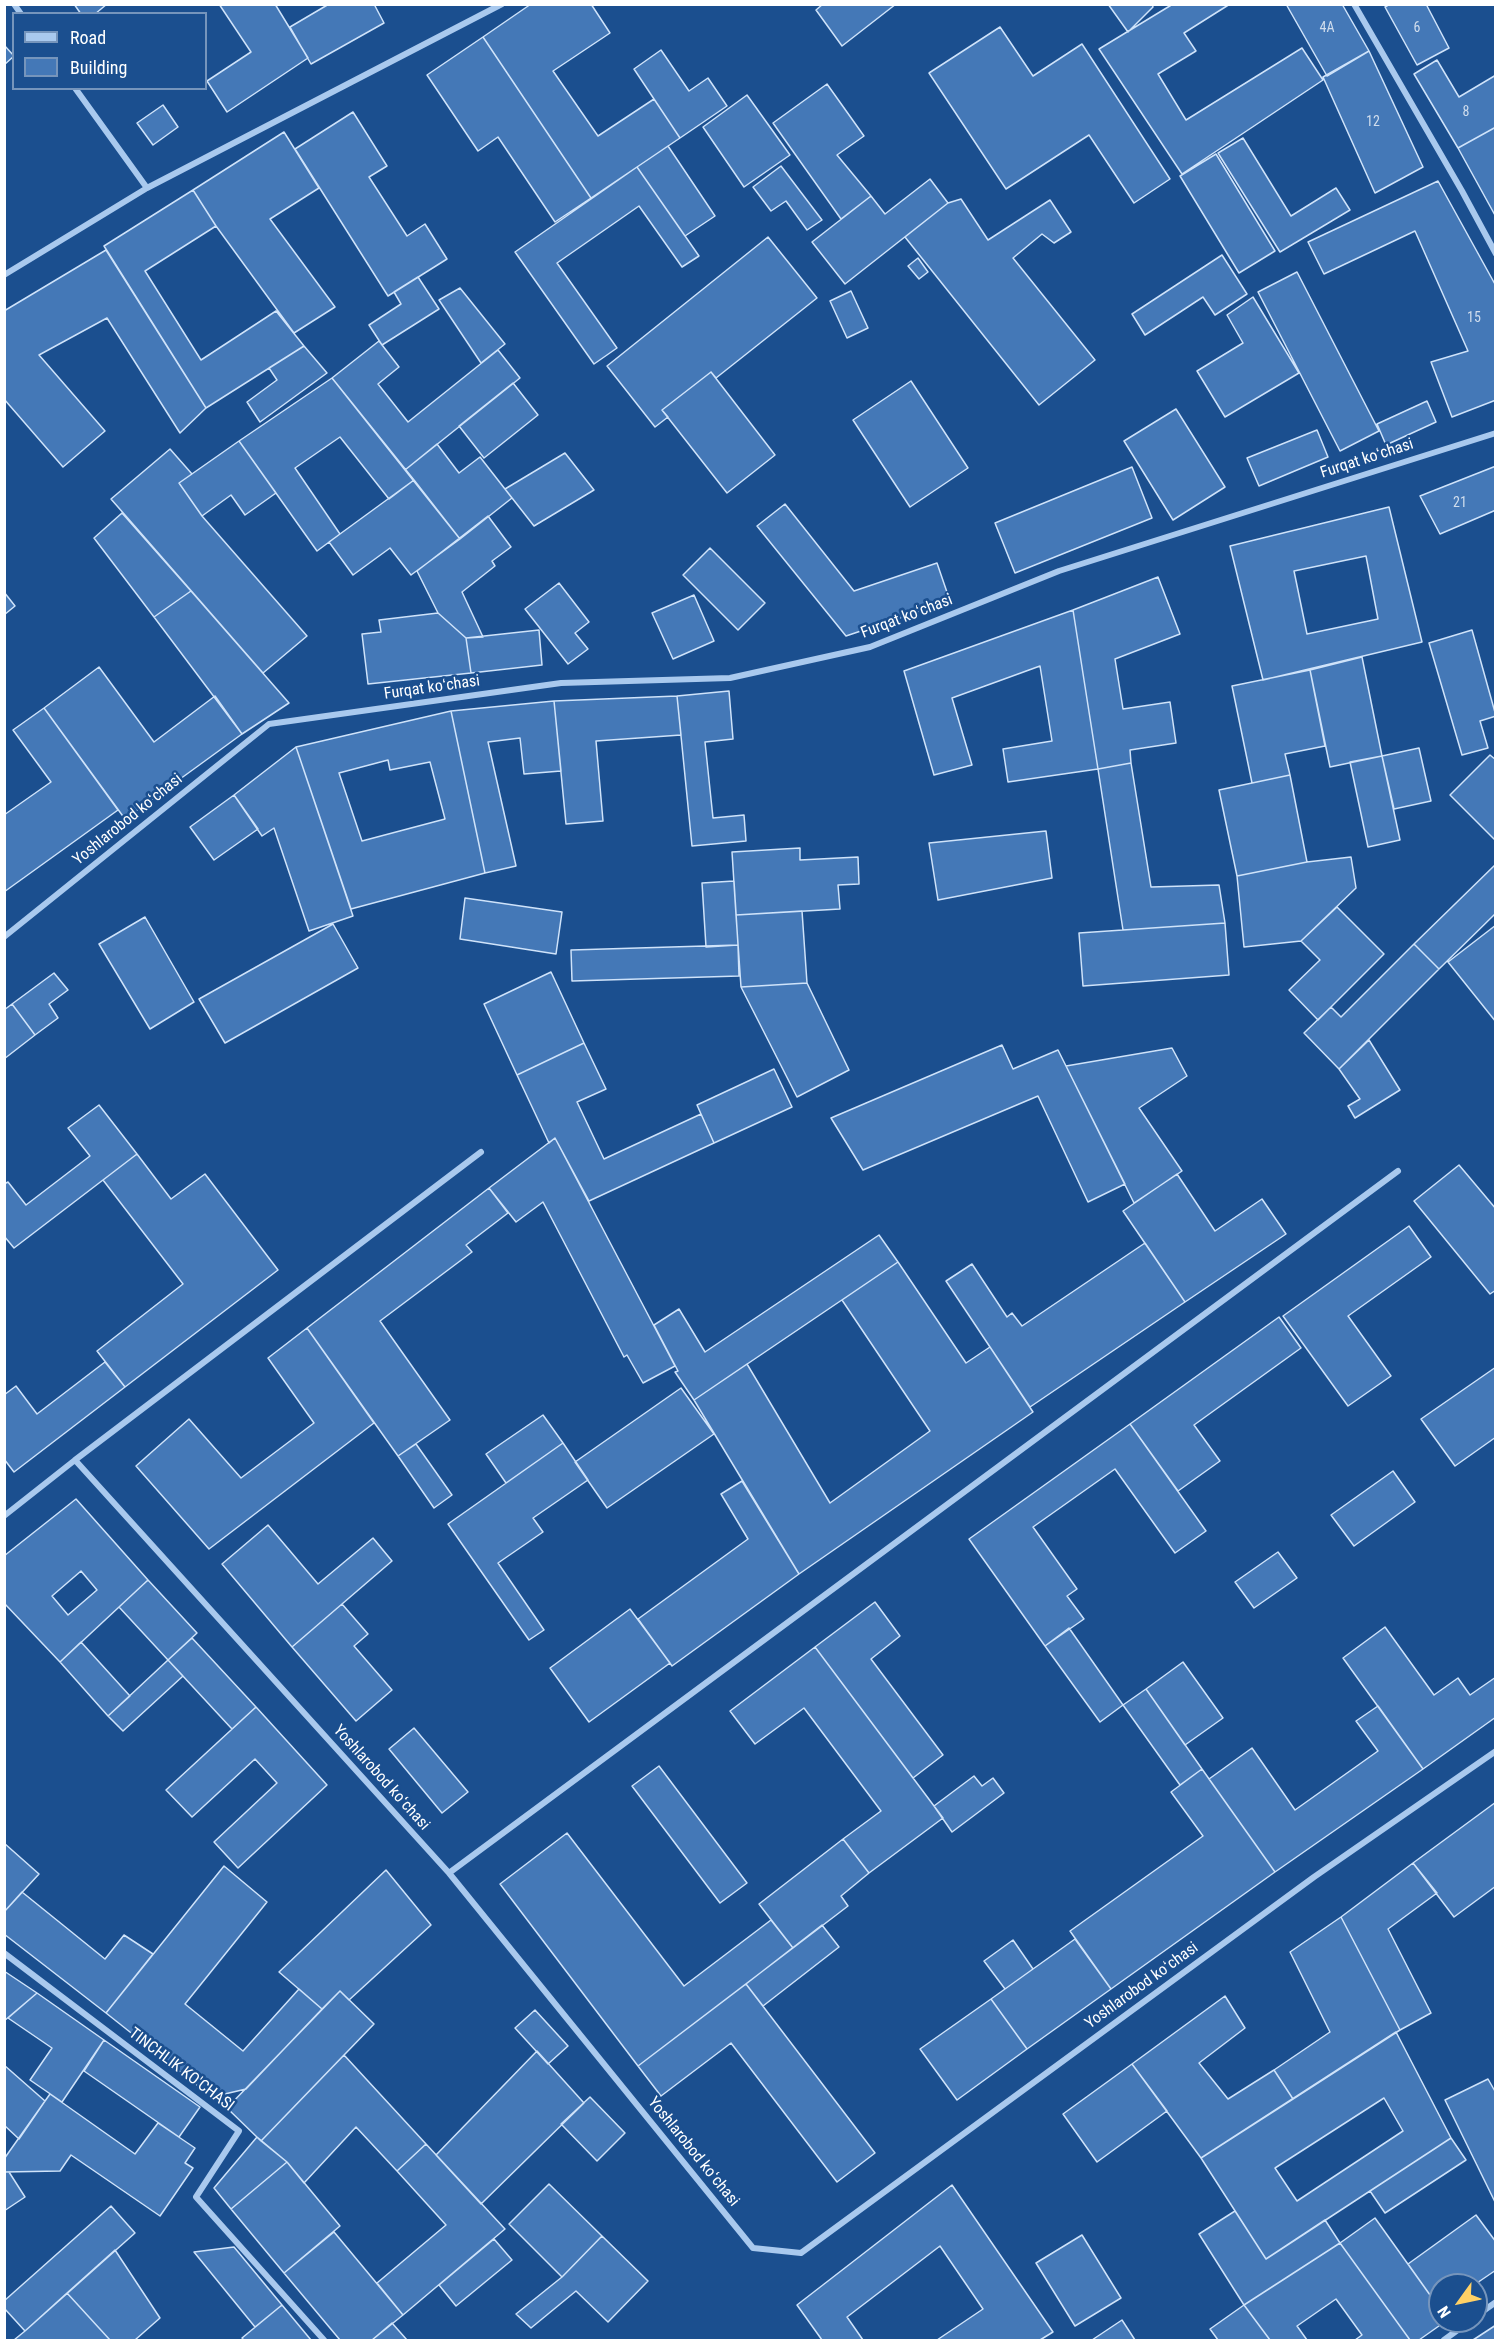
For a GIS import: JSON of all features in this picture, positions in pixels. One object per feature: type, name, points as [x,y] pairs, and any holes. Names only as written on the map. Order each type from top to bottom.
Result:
[{"type":"street","points":[[4,275],[147,188],[502,4]]},
{"type":"street","points":[[1354,4],[1496,254]]},
{"type":"street","points":[[76,90],[147,188]]},
{"type":"street","name":"Furqat koʻchasi","points":[[269,724],[561,683],[730,678],[870,647],[1059,571],[1496,433]]},
{"type":"street","name":"Yoshlarobod koʻchasi","points":[[4,937],[269,724]]},
{"type":"street","points":[[4,1516],[481,1152]]},
{"type":"street","points":[[449,1873],[1398,1171]]},
{"type":"street","name":"Yoshlarobod koʻchasi","points":[[75,1460],[449,1873],[753,2248],[801,2253],[1314,1877],[1496,1751]]},
{"type":"street","name":"TINCHLIK KO'CHASI","points":[[4,1953],[239,2131],[196,2197],[324,2340]]},
{"type":"building","points":[[74,4],[107,4],[97,12],[80,12]]},
{"type":"building","points":[[219,4],[275,4],[308,58],[227,112],[207,81],[251,52]]},
{"type":"building","points":[[329,4],[374,4],[384,23],[311,64],[290,27]]},
{"type":"building","points":[[531,4],[591,4],[610,33],[553,71],[598,136],[654,99],[680,138],[591,198],[483,37]]},
{"type":"building","points":[[823,4],[896,4],[842,46],[816,10]]},
{"type":"building","points":[[1108,4],[1152,4],[1153,7],[1128,32]]},
{"type":"building","points":[[1173,4],[1230,4],[1184,33],[1196,51],[1158,74],[1186,120],[1302,48],[1323,80],[1182,174],[1099,49]]},
{"type":"building","points":[[1286,4],[1342,4],[1369,51],[1327,76]]},
{"type":"building","points":[[1390,4],[1426,4],[1449,48],[1417,65],[1385,7]]},
{"type":"building","points":[[1000,27],[1033,76],[1082,44],[1170,179],[1134,203],[1089,135],[1006,189],[929,73]]},
{"type":"building","points":[[483,37],[591,198],[555,222],[498,137],[478,151],[427,75]]},
{"type":"building","points":[[4,45],[12,54],[12,58],[4,65]]},
{"type":"building","points":[[661,50],[689,91],[708,78],[727,106],[680,138],[634,69]]},
{"type":"building","points":[[1369,51],[1423,167],[1375,193],[1323,77]]},
{"type":"building","points":[[1437,60],[1459,97],[1496,75],[1496,127],[1458,148],[1414,74]]},
{"type":"building","points":[[827,84],[864,136],[837,155],[871,196],[841,219],[773,123]]},
{"type":"building","points":[[747,95],[790,155],[744,187],[703,127]]},
{"type":"building","points":[[163,105],[178,127],[153,145],[137,123]]},
{"type":"building","points":[[353,112],[387,166],[369,177],[407,236],[425,224],[447,259],[388,296],[295,149]]},
{"type":"building","points":[[1496,127],[1496,217],[1458,148]]},
{"type":"building","points":[[284,132],[319,188],[270,219],[335,307],[294,333],[216,226],[193,190]]},
{"type":"building","points":[[1243,138],[1291,216],[1336,188],[1350,210],[1280,252],[1218,153]]},
{"type":"building","points":[[668,146],[715,216],[685,236],[637,167]]},
{"type":"building","points":[[1216,154],[1275,251],[1239,273],[1180,176]]},
{"type":"building","points":[[781,166],[822,220],[807,230],[786,201],[771,211],[753,187]]},
{"type":"building","points":[[637,167],[699,256],[682,267],[639,206],[557,263],[617,348],[594,364],[515,252]]},
{"type":"building","points":[[930,179],[948,203],[845,284],[812,242],[871,196],[885,214]]},
{"type":"building","points":[[1438,181],[1496,286],[1496,400],[1452,417],[1431,362],[1468,351],[1415,231],[1324,274],[1308,242]]},
{"type":"building","points":[[193,190],[216,226],[145,271],[201,360],[276,311],[304,346],[206,408],[104,246]]},
{"type":"building","points":[[961,199],[988,240],[1050,200],[1071,232],[1054,243],[1042,234],[1013,258],[1095,360],[1039,405],[905,237],[948,203]]},
{"type":"building","points":[[768,237],[817,298],[716,378],[711,372],[662,410],[668,417],[655,427],[607,366]]},
{"type":"building","points":[[106,250],[206,408],[180,433],[107,318],[39,355],[105,431],[63,467],[4,399],[4,311]]},
{"type":"building","points":[[1222,255],[1247,294],[1215,315],[1203,297],[1145,335],[1132,314]]},
{"type":"building","points":[[918,258],[928,272],[919,279],[908,266]]},
{"type":"building","points":[[1297,272],[1379,431],[1340,451],[1258,292]]},
{"type":"building","points":[[418,277],[439,309],[382,345],[369,325],[401,304],[394,292]]},
{"type":"building","points":[[460,288],[505,344],[481,363],[439,300]]},
{"type":"building","points":[[851,291],[868,328],[847,338],[830,301]]},
{"type":"building","points":[[1253,297],[1299,373],[1225,417],[1197,371],[1243,343],[1227,315]]},
{"type":"building","points":[[379,341],[399,367],[378,384],[408,422],[498,350],[520,378],[405,470],[332,378]]},
{"type":"building","points":[[304,346],[327,373],[260,422],[247,402],[277,380],[269,368]]},
{"type":"building","points":[[711,372],[775,455],[727,493],[662,410]]},
{"type":"building","points":[[332,378],[414,480],[389,499],[340,437],[295,468],[340,534],[317,551],[239,441]]},
{"type":"building","points":[[911,381],[968,468],[910,507],[853,420]]},
{"type":"building","points":[[513,383],[538,415],[484,458],[459,426]]},
{"type":"building","points":[[1427,401],[1436,422],[1386,445],[1377,424]]},
{"type":"building","points":[[1176,409],[1225,487],[1173,520],[1124,441]]},
{"type":"building","points":[[1317,430],[1328,457],[1259,486],[1247,458]]},
{"type":"building","points":[[239,441],[276,493],[245,515],[231,495],[202,516],[179,483]]},
{"type":"building","points":[[437,444],[459,473],[480,457],[512,498],[460,539],[405,470]]},
{"type":"building","points":[[170,449],[192,474],[179,483],[202,516],[307,636],[263,673],[111,499]]},
{"type":"building","points":[[565,453],[594,490],[534,526],[505,489]]},
{"type":"building","points":[[1496,466],[1496,510],[1440,534],[1420,496]]},
{"type":"building","points":[[1132,467],[1152,518],[1015,573],[995,523]]},
{"type":"building","points":[[414,480],[460,539],[411,575],[390,548],[353,575],[329,542]]},
{"type":"building","points":[[785,504],[854,591],[937,563],[950,601],[846,636],[757,526]]},
{"type":"building","points":[[1389,507],[1422,642],[1263,680],[1230,546]],"holes":[[[1366,556],[1378,619],[1307,634],[1294,571]]]},
{"type":"building","points":[[122,513],[191,591],[154,617],[94,538]]},
{"type":"building","points":[[488,516],[511,547],[492,561],[495,566],[462,592],[483,637],[466,638],[438,613],[417,571]]},
{"type":"building","points":[[710,548],[765,603],[738,630],[683,575]]},
{"type":"building","points":[[1158,577],[1180,634],[1115,659],[1123,709],[1170,702],[1176,743],[1130,750],[1131,763],[1098,769],[1073,610]]},
{"type":"building","points":[[559,583],[589,622],[575,633],[588,649],[568,664],[525,609]]},
{"type":"building","points":[[191,591],[289,703],[242,734],[154,617]]},
{"type":"building","points":[[4,592],[15,606],[4,615]]},
{"type":"building","points":[[694,595],[714,641],[673,659],[652,613]]},
{"type":"building","points":[[1073,610],[1098,769],[1008,782],[1003,749],[1052,741],[1040,666],[952,698],[972,765],[934,775],[904,671]]},
{"type":"building","points":[[438,613],[466,638],[471,673],[368,684],[362,634],[381,632],[379,620]]},
{"type":"building","points":[[539,630],[542,665],[471,673],[466,638]]},
{"type":"building","points":[[1472,630],[1496,716],[1480,721],[1488,748],[1462,755],[1429,643]]},
{"type":"building","points":[[1362,657],[1382,756],[1330,767],[1310,670]]},
{"type":"building","points":[[99,667],[154,742],[215,696],[242,734],[125,819],[44,708]]},
{"type":"building","points":[[1310,670],[1325,746],[1285,754],[1290,775],[1252,783],[1232,686]]},
{"type":"building","points":[[729,691],[733,739],[705,742],[713,818],[744,815],[746,841],[692,846],[677,696]]},
{"type":"building","points":[[677,696],[681,735],[596,741],[603,821],[566,824],[554,701]]},
{"type":"building","points":[[554,701],[561,771],[524,774],[520,738],[488,742],[516,866],[485,873],[451,711]]},
{"type":"building","points":[[44,708],[118,810],[4,892],[4,815],[51,782],[13,730]]},
{"type":"building","points":[[451,711],[485,873],[351,909],[296,747]],"holes":[[[388,760],[390,770],[430,762],[445,819],[362,841],[339,773]]]},
{"type":"building","points":[[296,747],[353,916],[309,931],[274,828],[262,836],[234,795]]},
{"type":"building","points":[[1419,748],[1431,801],[1394,809],[1382,756]]},
{"type":"building","points":[[1490,755],[1496,760],[1496,841],[1450,795]]},
{"type":"building","points":[[1382,756],[1400,840],[1368,847],[1350,762]]},
{"type":"building","points":[[1131,763],[1151,887],[1219,885],[1225,923],[1123,930],[1098,769]]},
{"type":"building","points":[[1290,775],[1307,862],[1237,876],[1219,790]]},
{"type":"building","points":[[234,795],[258,829],[214,860],[190,827]]},
{"type":"building","points":[[1046,831],[1052,878],[938,900],[929,843]]},
{"type":"building","points":[[800,848],[800,860],[858,857],[859,884],[838,885],[840,909],[736,915],[732,852]]},
{"type":"building","points":[[1351,857],[1356,888],[1301,941],[1244,947],[1237,876],[1307,862]]},
{"type":"building","points":[[1496,864],[1496,913],[1439,969],[1414,944]]},
{"type":"building","points":[[734,881],[738,945],[706,947],[702,883]]},
{"type":"building","points":[[465,898],[562,912],[556,954],[460,939]]},
{"type":"building","points":[[1337,907],[1384,954],[1318,1020],[1289,990],[1320,960],[1301,941]]},
{"type":"building","points":[[802,911],[807,983],[741,987],[736,915]]},
{"type":"building","points":[[145,917],[194,1002],[150,1029],[99,944]]},
{"type":"building","points":[[1225,923],[1229,975],[1083,986],[1079,933]]},
{"type":"building","points":[[333,924],[358,968],[225,1043],[199,999]]},
{"type":"building","points":[[1496,925],[1496,1022],[1448,962]]},
{"type":"building","points":[[1414,944],[1439,969],[1339,1069],[1304,1033],[1331,1007],[1341,1017]]},
{"type":"building","points":[[738,945],[739,976],[572,981],[571,950]]},
{"type":"building","points":[[551,972],[584,1043],[517,1075],[484,1004]]},
{"type":"building","points":[[54,973],[68,990],[49,1004],[58,1018],[35,1035],[12,1004]]},
{"type":"building","points":[[807,983],[849,1070],[797,1097],[741,987]]},
{"type":"building","points":[[12,1004],[35,1035],[4,1059],[4,1010]]},
{"type":"building","points":[[1369,1040],[1400,1090],[1355,1118],[1348,1106],[1360,1099],[1339,1069]]},
{"type":"building","points":[[584,1043],[606,1089],[577,1102],[604,1159],[701,1114],[714,1143],[589,1201],[555,1138],[549,1143],[517,1075]]},
{"type":"building","points":[[1002,1045],[1013,1069],[1058,1050],[1125,1184],[1088,1202],[1038,1096],[863,1170],[831,1118]]},
{"type":"building","points":[[1172,1048],[1187,1076],[1139,1108],[1182,1171],[1134,1203],[1066,1066]]},
{"type":"building","points":[[774,1069],[792,1107],[714,1143],[697,1105]]},
{"type":"building","points":[[99,1105],[137,1154],[14,1248],[4,1236],[4,1184],[8,1182],[26,1205],[90,1156],[68,1128]]},
{"type":"building","points":[[555,1138],[675,1366],[643,1383],[627,1355],[624,1357],[543,1202],[516,1222],[489,1188]]},
{"type":"building","points":[[137,1154],[171,1199],[205,1174],[278,1270],[125,1387],[97,1351],[183,1284],[103,1180]]},
{"type":"building","points":[[1459,1165],[1496,1209],[1496,1290],[1490,1294],[1414,1201]]},
{"type":"building","points":[[1177,1174],[1215,1231],[1262,1199],[1286,1234],[1185,1302],[1123,1211]]},
{"type":"building","points":[[489,1188],[508,1213],[466,1245],[472,1252],[380,1321],[450,1420],[398,1456],[307,1328]]},
{"type":"building","points":[[1409,1226],[1431,1257],[1348,1316],[1391,1376],[1348,1406],[1283,1316]]},
{"type":"building","points":[[879,1235],[898,1262],[694,1400],[675,1372],[678,1371],[654,1325],[679,1309],[705,1352]]},
{"type":"building","points":[[1145,1243],[1185,1302],[1030,1407],[946,1281],[972,1264],[1007,1317],[1012,1313],[1022,1326]]},
{"type":"building","points":[[898,1262],[966,1363],[990,1347],[1033,1412],[799,1574],[694,1400],[747,1364],[830,1503],[930,1431],[842,1300]]},
{"type":"building","points":[[1279,1317],[1301,1348],[1194,1425],[1220,1461],[1178,1491],[1130,1424]]},
{"type":"building","points":[[307,1328],[374,1423],[209,1549],[136,1466],[189,1419],[241,1478],[314,1423],[268,1358]]},
{"type":"building","points":[[105,1362],[125,1387],[14,1472],[4,1459],[4,1395],[16,1386],[37,1414]]},
{"type":"building","points":[[1496,1367],[1496,1437],[1455,1466],[1421,1419]]},
{"type":"building","points":[[681,1388],[714,1434],[607,1508],[575,1462]]},
{"type":"building","points":[[543,1415],[563,1443],[506,1483],[486,1454]]},
{"type":"building","points":[[1130,1424],[1206,1531],[1175,1553],[1115,1469],[1033,1527],[1077,1589],[1067,1596],[1084,1619],[1045,1646],[969,1539]]},
{"type":"building","points":[[563,1443],[588,1480],[533,1518],[543,1532],[498,1563],[544,1630],[529,1640],[448,1524]]},
{"type":"building","points":[[416,1444],[452,1495],[434,1508],[398,1456]]},
{"type":"building","points":[[1393,1471],[1415,1502],[1354,1546],[1331,1515]]},
{"type":"building","points":[[742,1481],[799,1574],[672,1666],[638,1619],[748,1539],[721,1494]]},
{"type":"building","points":[[76,1499],[148,1580],[60,1662],[4,1603],[4,1556]],"holes":[[[81,1571],[97,1590],[68,1615],[52,1596]]]},
{"type":"building","points":[[268,1525],[318,1584],[373,1538],[392,1561],[292,1647],[222,1564]]},
{"type":"building","points":[[1278,1552],[1297,1578],[1254,1608],[1235,1582]]},
{"type":"building","points":[[148,1580],[197,1633],[168,1660],[119,1607]]},
{"type":"building","points":[[875,1602],[900,1636],[871,1659],[943,1755],[913,1778],[815,1647]]},
{"type":"building","points":[[342,1604],[368,1634],[354,1646],[392,1690],[356,1721],[292,1647]]},
{"type":"building","points":[[630,1609],[670,1663],[589,1722],[550,1668]]},
{"type":"building","points":[[1385,1627],[1434,1695],[1458,1678],[1470,1695],[1496,1677],[1496,1717],[1423,1769],[1343,1658]]},
{"type":"building","points":[[1069,1628],[1123,1705],[1100,1722],[1045,1646]]},
{"type":"building","points":[[192,1638],[256,1707],[232,1729],[168,1660]]},
{"type":"building","points":[[81,1642],[130,1696],[108,1716],[60,1662]]},
{"type":"building","points":[[815,1647],[943,1818],[869,1873],[843,1839],[881,1811],[804,1708],[755,1744],[730,1711]]},
{"type":"building","points":[[168,1660],[183,1676],[123,1731],[108,1716]]},
{"type":"building","points":[[1183,1662],[1223,1718],[1185,1745],[1146,1689]]},
{"type":"building","points":[[1146,1689],[1202,1769],[1180,1785],[1123,1705]]},
{"type":"building","points":[[1378,1706],[1423,1769],[1275,1872],[1209,1779],[1252,1748],[1295,1810],[1378,1751],[1356,1721]]},
{"type":"building","points":[[256,1707],[327,1785],[238,1868],[214,1842],[277,1783],[255,1759],[192,1817],[166,1790]]},
{"type":"building","points":[[414,1728],[468,1792],[442,1813],[389,1749]]},
{"type":"building","points":[[659,1766],[747,1883],[720,1903],[632,1786]]},
{"type":"building","points":[[1202,1769],[1275,1872],[1111,1989],[1070,1931],[1203,1836],[1171,1792]]},
{"type":"building","points":[[974,1776],[982,1786],[993,1778],[1004,1793],[952,1832],[934,1806]]},
{"type":"building","points":[[1496,1802],[1496,1886],[1454,1917],[1413,1863]]},
{"type":"building","points":[[567,1833],[684,1986],[771,1920],[793,1948],[638,2066],[500,1884]]},
{"type":"building","points":[[843,1839],[869,1873],[841,1896],[848,1906],[793,1948],[759,1904]]},
{"type":"building","points":[[4,1843],[39,1874],[4,1912]]},
{"type":"building","points":[[1413,1863],[1437,1893],[1388,1929],[1431,2013],[1400,2030],[1341,1917]]},
{"type":"building","points":[[224,1866],[267,1902],[185,2004],[243,2051],[299,1989],[322,2009],[246,2089],[212,2097],[106,2013]]},
{"type":"building","points":[[386,1870],[431,1925],[349,2000],[340,1991],[322,2009],[279,1972]]},
{"type":"building","points":[[22,1892],[105,1959],[124,1935],[153,1954],[106,2013],[4,1934],[4,1912]]},
{"type":"building","points":[[1341,1917],[1400,2030],[1293,2099],[1274,2070],[1330,2032],[1290,1952]]},
{"type":"building","points":[[822,1925],[839,1947],[763,2006],[746,1984]]},
{"type":"building","points":[[1075,1939],[1111,1989],[1027,2049],[991,1999]]},
{"type":"building","points":[[1013,1940],[1033,1969],[1005,1989],[984,1961]]},
{"type":"building","points":[[4,1971],[37,1993],[4,2021]]},
{"type":"building","points":[[746,1984],[875,2153],[837,2182],[731,2043],[661,2096],[638,2066]]},
{"type":"building","points":[[340,1991],[374,2024],[261,2141],[227,2108]]},
{"type":"building","points":[[37,1993],[104,2040],[62,2102],[30,2080],[52,2048],[8,2018]]},
{"type":"building","points":[[1225,1996],[1245,2028],[1199,2063],[1228,2099],[1274,2070],[1293,2099],[1201,2158],[1132,2064]]},
{"type":"building","points":[[991,1999],[1027,2049],[957,2100],[920,2049]]},
{"type":"building","points":[[535,2010],[568,2046],[548,2064],[515,2028]]},
{"type":"building","points":[[1396,2032],[1451,2138],[1266,2259],[1201,2158]],"holes":[[[1384,2098],[1403,2131],[1297,2201],[1275,2168]]]},
{"type":"building","points":[[104,2040],[200,2107],[179,2137],[84,2071]]},
{"type":"building","points":[[537,2051],[584,2103],[481,2204],[436,2155]]},
{"type":"building","points":[[344,2055],[426,2144],[397,2171],[356,2127],[304,2183],[287,2162],[261,2141]]},
{"type":"building","points":[[1132,2064],[1167,2111],[1097,2162],[1063,2114]]},
{"type":"building","points":[[4,2065],[45,2101],[19,2139],[4,2125]]},
{"type":"building","points":[[1488,2079],[1496,2093],[1496,2204],[1445,2100]]},
{"type":"building","points":[[50,2094],[135,2154],[158,2123],[195,2148],[185,2163],[193,2168],[160,2216],[71,2155],[60,2171],[4,2172],[4,2159]]},
{"type":"building","points":[[590,2097],[625,2133],[597,2161],[561,2124]]},
{"type":"building","points":[[257,2137],[287,2162],[231,2209],[214,2188]]},
{"type":"building","points":[[1451,2138],[1466,2160],[1385,2213],[1370,2191]]},
{"type":"building","points":[[426,2144],[505,2229],[403,2315],[377,2283],[446,2225],[397,2171]]},
{"type":"building","points":[[287,2162],[340,2226],[284,2273],[231,2209]]},
{"type":"building","points":[[4,2172],[9,2172],[25,2197],[4,2211]]},
{"type":"building","points":[[549,2184],[602,2236],[562,2277],[509,2224]]},
{"type":"building","points":[[952,2185],[1053,2332],[1040,2340],[937,2340],[983,2309],[940,2246],[847,2317],[863,2340],[822,2340],[797,2305]]},
{"type":"building","points":[[111,2206],[135,2233],[25,2331],[4,2308],[4,2301]]},
{"type":"building","points":[[1235,2211],[1266,2259],[1325,2220],[1340,2243],[1244,2305],[1199,2234]]},
{"type":"building","points":[[1476,2215],[1496,2242],[1496,2270],[1488,2275],[1488,2273],[1428,2273],[1428,2292],[1408,2264]]},
{"type":"building","points":[[1375,2218],[1428,2292],[1429,2333],[1419,2340],[1410,2340],[1340,2243]]},
{"type":"building","points":[[334,2232],[403,2315],[372,2340],[340,2340],[284,2273]]},
{"type":"building","points":[[1082,2235],[1121,2298],[1075,2326],[1036,2263]]},
{"type":"building","points":[[602,2236],[648,2281],[608,2322],[576,2291],[531,2328],[516,2314],[562,2277]]},
{"type":"building","points":[[494,2239],[512,2260],[456,2306],[439,2285]]},
{"type":"building","points":[[1340,2243],[1410,2340],[1355,2340],[1362,2335],[1336,2299],[1297,2326],[1307,2340],[1270,2340],[1244,2305]]},
{"type":"building","points":[[234,2247],[282,2305],[255,2327],[194,2252]]},
{"type":"building","points":[[115,2250],[160,2318],[135,2340],[110,2340],[67,2293]]},
{"type":"building","points":[[67,2293],[110,2340],[14,2340],[25,2331]]},
{"type":"building","points":[[282,2305],[311,2340],[244,2340],[242,2338]]},
{"type":"building","points":[[1244,2305],[1270,2340],[1218,2340],[1210,2329]]},
{"type":"building","points":[[1122,2320],[1135,2340],[1092,2340]]},
{"type":"building","points":[[392,2323],[407,2340],[372,2340]]},
{"type":"building","points":[[1496,2325],[1496,2340],[1473,2340],[1484,2333],[1488,2333],[1488,2330]]}]
